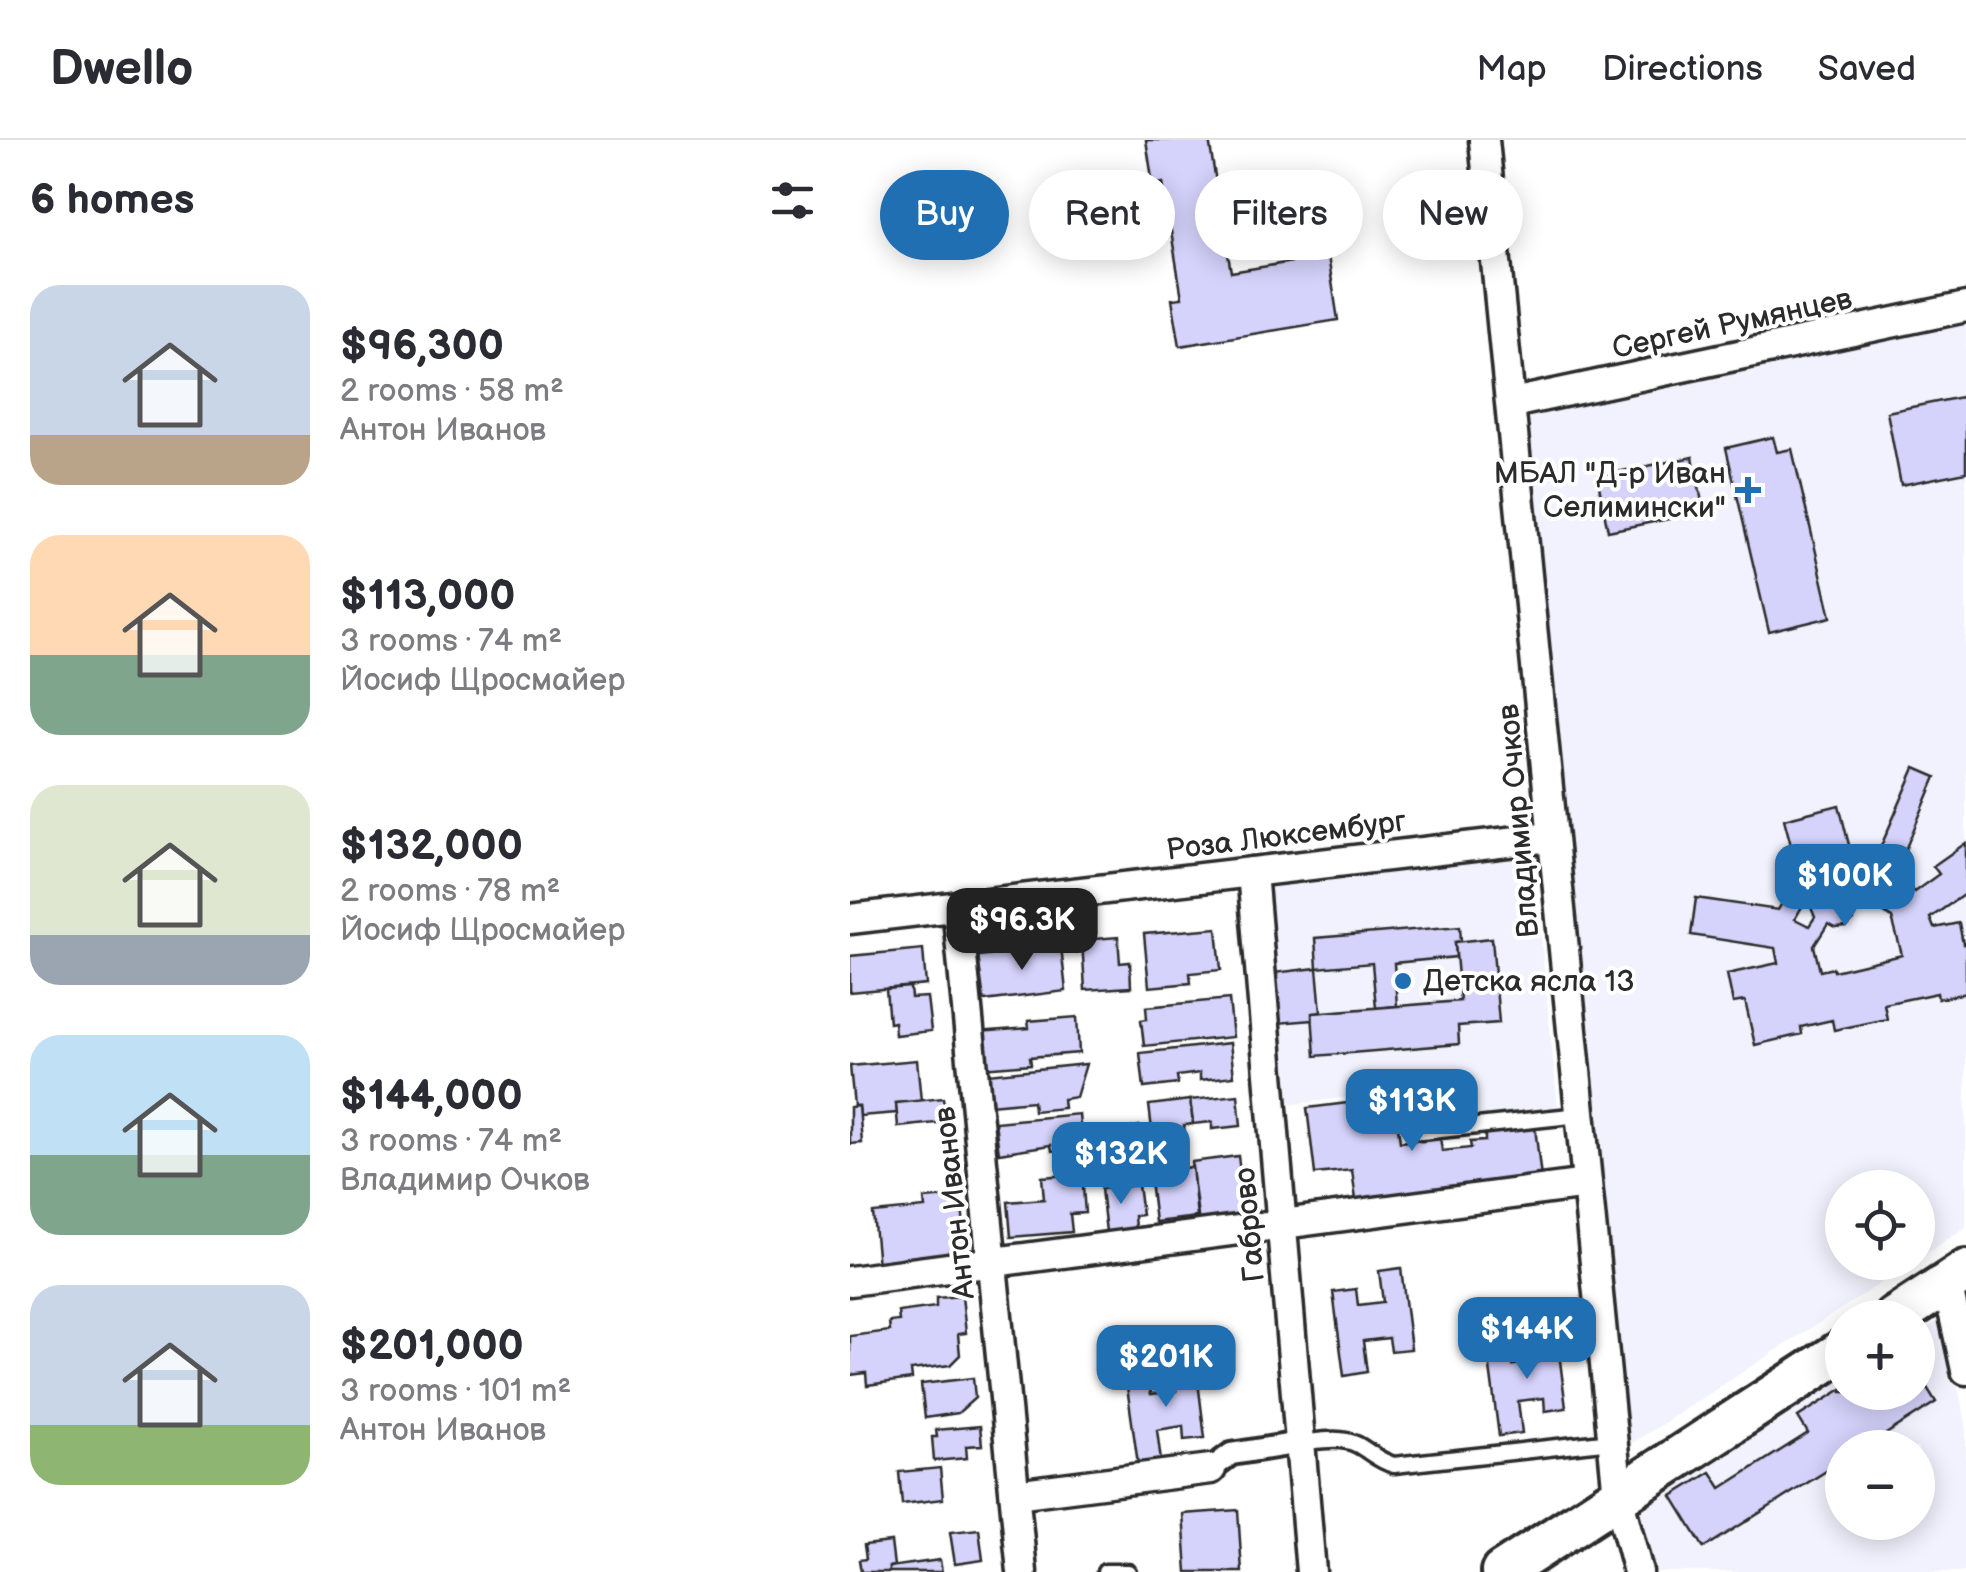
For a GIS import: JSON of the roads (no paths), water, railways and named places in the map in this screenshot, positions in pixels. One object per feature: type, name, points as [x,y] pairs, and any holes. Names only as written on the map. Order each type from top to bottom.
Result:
[{"type":"main road","points":[[1922,1300],[1957,1277]]},
{"type":"main road","points":[[1502,1572],[1825,1362]]},
{"type":"street","name":"Владимир Очков","points":[[1484,140],[1612,1441],[1618,1496],[1638,1572]]},
{"type":"street","name":"Сергей Румянцев","points":[[1512,403],[1966,307]]},
{"type":"street","name":"Роза Люксембург","points":[[850,918],[1552,836]]},
{"type":"street","name":"Габрово","points":[[1252,872],[1311,1572]]},
{"type":"street","name":"Антон Иванов","points":[[957,906],[1022,1572]]},
{"type":"street","points":[[850,1281],[1587,1184]]},
{"type":"street","points":[[1957,1277],[1966,1370]]},
{"type":"street","points":[[1015,1494],[1211,1469],[1231,1454],[1300,1442]]},
{"type":"lane","points":[[1422,1132],[1580,1115]]},
{"type":"lane","points":[[1300,1442],[1340,1440],[1358,1445],[1376,1460],[1394,1466],[1612,1441]]},
{"type":"lane","points":[[1105,1572],[1128,1572]]},
{"type":"place","name":"МБАЛ \"Д-р Иван Селимински\"","points":[[1748,490]]},
{"type":"place","name":"Детска ясла 13","points":[[1403,981]]}]
